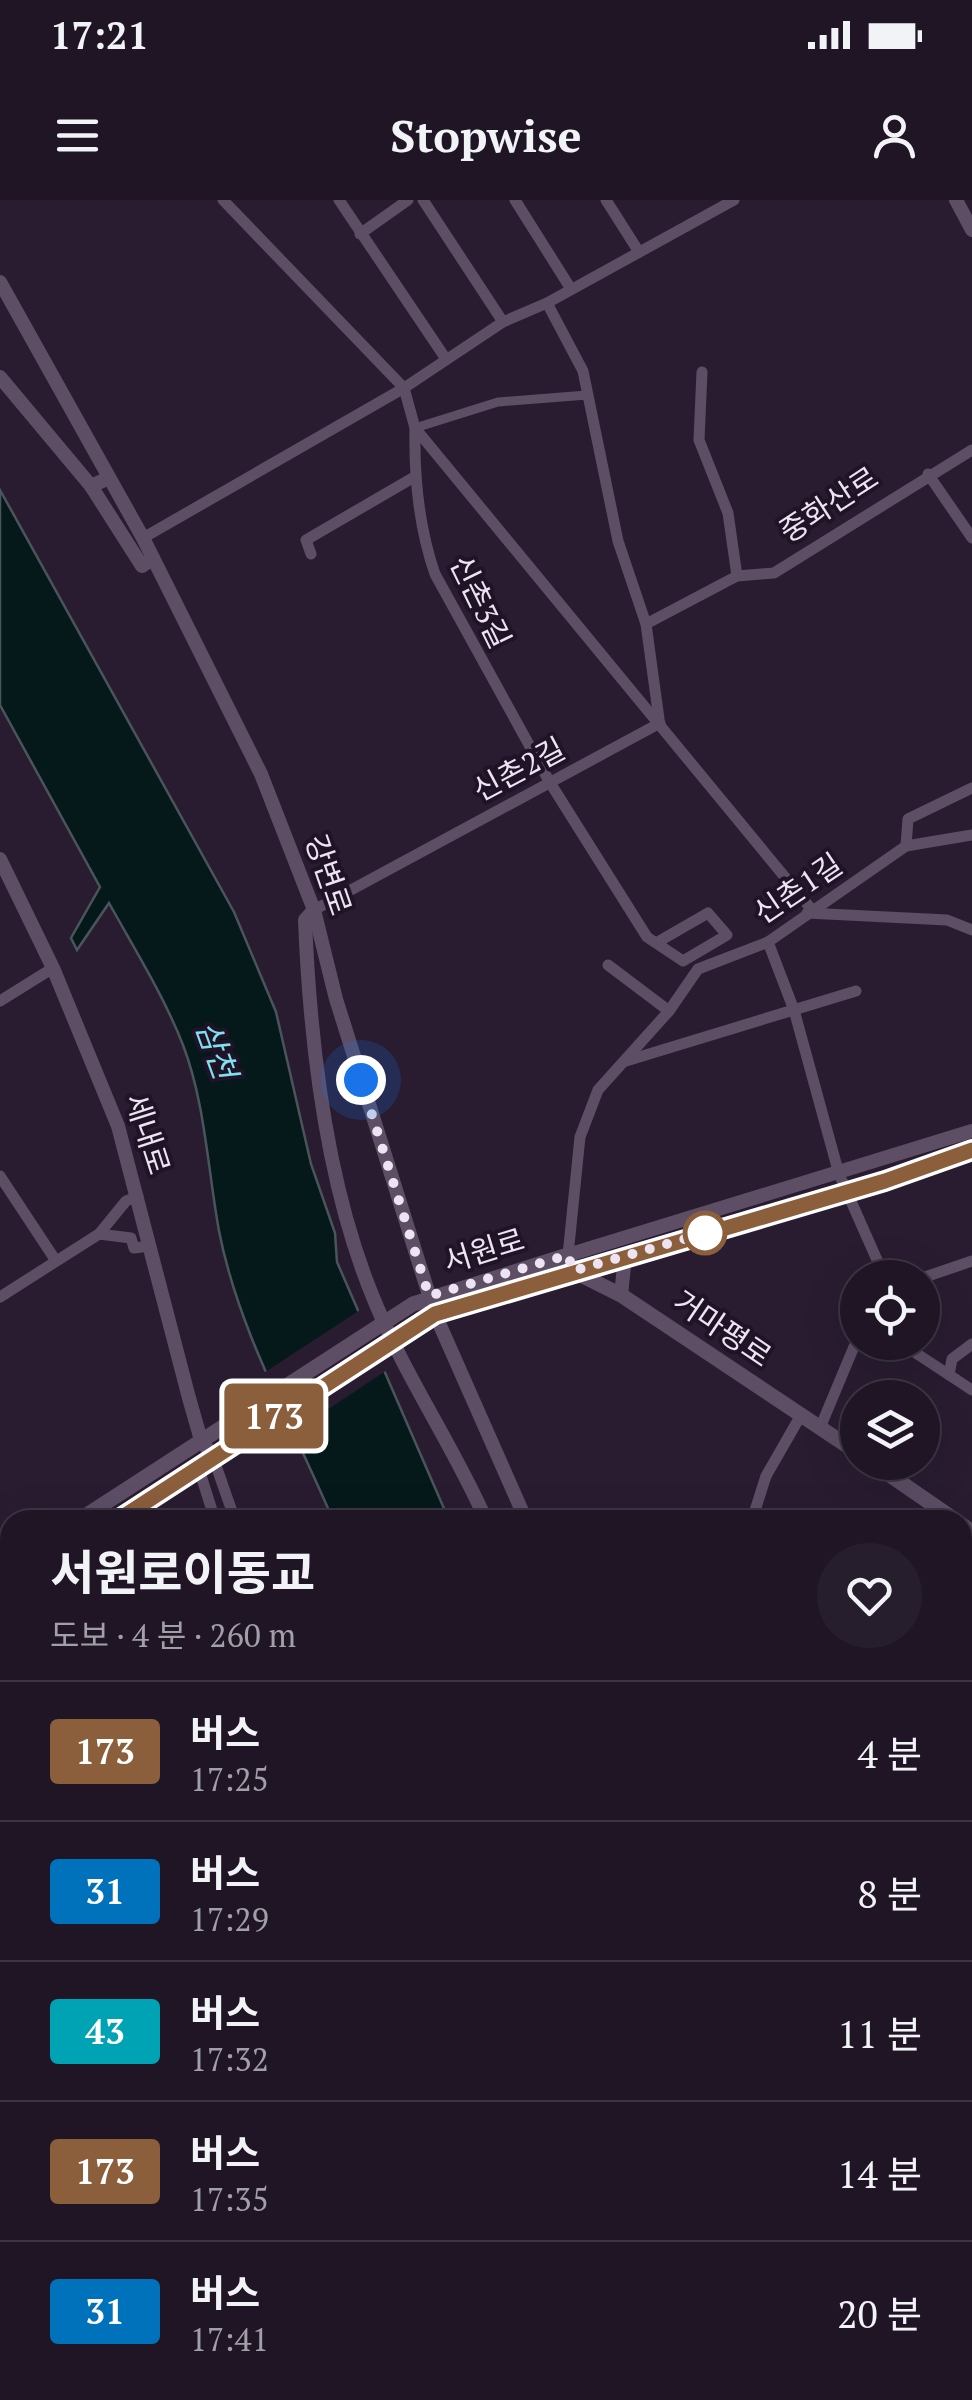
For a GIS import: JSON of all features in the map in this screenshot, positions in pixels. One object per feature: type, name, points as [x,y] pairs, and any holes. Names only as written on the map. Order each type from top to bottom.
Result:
[{"type":"main road","name":"서원로","points":[[93,1510],[413,1304],[429,1296],[570,1263]]},
{"type":"main road","name":"서원로","points":[[133,1510],[435,1314],[570,1263]]},
{"type":"main road","name":"거마평로","points":[[570,1263],[840,1441]]},
{"type":"main road","points":[[898,1480],[941,1510]]},
{"type":"street","name":"신촌3길","points":[[223,200],[404,388],[415,428],[416,476],[426,548],[435,574],[550,781],[646,937],[656,943]]},
{"type":"street","points":[[339,200],[446,360]]},
{"type":"street","points":[[360,234],[408,200]]},
{"type":"street","points":[[423,200],[503,322]]},
{"type":"street","points":[[514,200],[571,289]]},
{"type":"street","points":[[606,200],[638,252]]},
{"type":"street","points":[[700,200],[709,214]]},
{"type":"street","points":[[143,538],[404,388],[503,322],[547,303],[734,200]]},
{"type":"street","points":[[962,202],[972,230]]},
{"type":"street","name":"강변로","points":[[0,282],[143,538],[260,774],[314,910],[336,1000],[435,1314],[522,1510]]},
{"type":"street","points":[[547,303],[582,372],[618,541],[646,624],[660,723]]},
{"type":"street","name":"중화산로","points":[[702,372],[698,440],[728,513],[737,576],[774,573],[972,450]]},
{"type":"street","points":[[0,377],[91,486],[142,566],[153,558]]},
{"type":"street","points":[[415,428],[498,402],[588,395]]},
{"type":"street","name":"신촌3길","points":[[415,428],[660,723],[809,912]]},
{"type":"street","points":[[928,474],[972,538]]},
{"type":"street","points":[[311,554],[306,540],[416,476]]},
{"type":"street","points":[[91,486],[110,478]]},
{"type":"street","points":[[646,624],[737,576]]},
{"type":"street","name":"신촌2길","points":[[314,910],[660,723]]},
{"type":"street","points":[[906,846],[908,820],[972,788]]},
{"type":"street","name":"신촌1길","points":[[570,1263],[580,1138],[598,1090],[669,1011],[698,969],[768,942],[906,846],[972,834]]},
{"type":"street","name":"세내로","points":[[0,859],[53,968],[118,1126],[201,1440],[214,1510]]},
{"type":"street","points":[[314,910],[305,920],[307,966],[330,1134],[356,1244],[374,1301],[481,1510]]},
{"type":"street","points":[[809,912],[947,920],[972,930]]},
{"type":"street","points":[[727,935],[683,961],[656,943],[708,914],[746,949]]},
{"type":"street","points":[[768,942],[794,1010],[839,1174],[877,1260]]},
{"type":"street","points":[[608,964],[669,1011]]},
{"type":"street","points":[[0,1001],[53,968]]},
{"type":"street","points":[[623,1062],[856,991]]},
{"type":"street","name":"서원로","points":[[570,1263],[972,1131]]},
{"type":"street","name":"서원로","points":[[570,1263],[626,1256],[848,1192],[972,1150]]},
{"type":"street","points":[[0,1176],[56,1261]]},
{"type":"street","points":[[0,1296],[98,1234],[126,1201],[138,1196]]},
{"type":"street","points":[[98,1234],[131,1238],[134,1248],[150,1246]]},
{"type":"street","points":[[621,1295],[626,1256]]},
{"type":"street","points":[[940,1272],[972,1261]]},
{"type":"street","points":[[949,1375],[952,1358],[972,1344]]},
{"type":"street","points":[[820,1428],[845,1360]]},
{"type":"street","points":[[926,1360],[972,1390]]},
{"type":"street","points":[[755,1510],[766,1476],[801,1415]]},
{"type":"street","name":"세내로","points":[[206,1461],[230,1510]]},
{"type":"water","name":"삼천","points":[[0,490],[234,912],[276,1012],[311,1164],[335,1233],[337,1262],[445,1510],[328,1510],[268,1378],[228,1269],[196,1090],[175,1027],[109,903],[77,950],[71,938],[100,887],[0,705]]},
{"type":"pier","points":[[363,1308],[390,1368],[291,1434],[259,1376]]},
{"type":"bus line","name":"173","points":[[133,1510],[435,1314],[885,1181],[972,1150]]},
{"type":"route","points":[[361,1080],[429,1296],[568,1255],[573,1271],[705,1233]]}]
